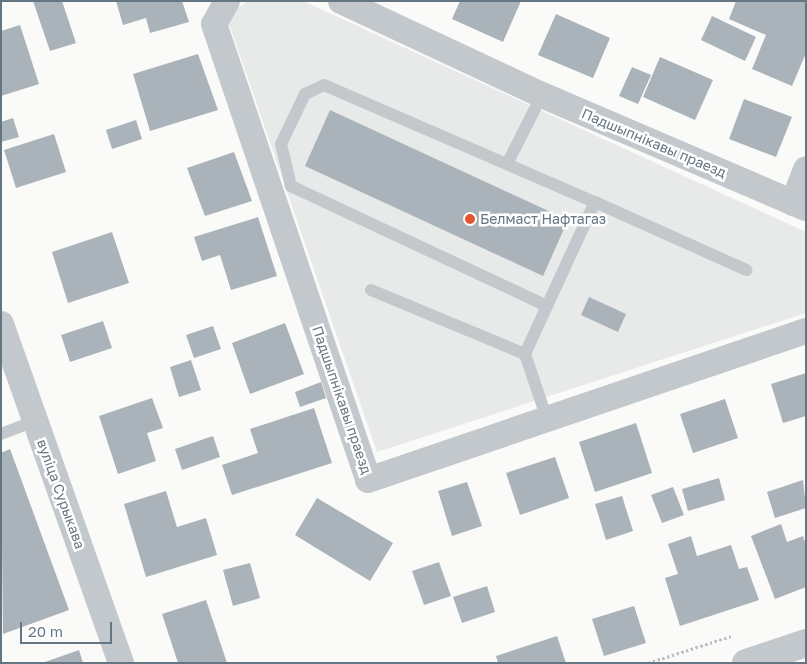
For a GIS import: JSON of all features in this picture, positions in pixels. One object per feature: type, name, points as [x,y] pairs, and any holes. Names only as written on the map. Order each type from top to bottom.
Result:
[{"type":"street","name":"Падшыпнікавы праезд","points":[[227,1],[214,24],[368,480],[806,331]]},
{"type":"street","name":"Падшыпнікавы праезд","points":[[341,1],[542,95],[799,206]]},
{"type":"street","points":[[799,206],[806,169]]},
{"type":"street","name":"вуліца Сурыкава","points":[[1,324],[122,663]]},
{"type":"street","points":[[746,663],[806,643]]},
{"type":"lane","points":[[547,306],[291,186],[282,144],[305,94],[324,85],[508,162],[746,270]]},
{"type":"lane","points":[[508,162],[542,95]]},
{"type":"lane","points":[[547,419],[525,354],[595,202]]},
{"type":"lane","points":[[371,290],[525,354]]},
{"type":"lane","points":[[1,434],[35,421]]},
{"type":"path","points":[[648,663],[741,633]]},
{"type":"shaded area","points":[[248,1],[303,1],[806,232],[806,313],[377,452],[229,24],[236,9]]},
{"type":"building","points":[[33,1],[62,1],[76,43],[50,51]]},
{"type":"building","points":[[116,1],[182,1],[189,22],[150,33],[146,18],[123,25]]},
{"type":"building","points":[[460,1],[521,1],[503,42],[452,19]]},
{"type":"building","points":[[736,1],[806,1],[806,53],[792,86],[752,69],[766,35],[729,19]]},
{"type":"building","points":[[556,14],[610,38],[593,78],[538,55]]},
{"type":"building","points":[[712,16],[756,37],[745,61],[701,40]]},
{"type":"building","points":[[20,25],[39,84],[1,96],[1,31]]},
{"type":"building","points":[[198,54],[218,110],[150,131],[133,74]]},
{"type":"building","points":[[660,57],[713,80],[695,120],[643,97]]},
{"type":"building","points":[[632,67],[651,75],[638,104],[619,96]]},
{"type":"building","points":[[744,99],[792,117],[776,157],[729,139]]},
{"type":"building","points":[[330,110],[568,220],[543,276],[305,166]]},
{"type":"building","points":[[13,118],[19,137],[1,142],[1,122]]},
{"type":"building","points":[[136,120],[142,139],[112,149],[106,130]]},
{"type":"building","points":[[54,134],[66,172],[16,188],[4,150]]},
{"type":"building","points":[[234,152],[252,201],[205,216],[187,168]]},
{"type":"building","points":[[258,217],[277,276],[231,290],[220,255],[202,261],[194,237]]},
{"type":"building","points":[[112,232],[129,283],[68,303],[52,252]]},
{"type":"building","points":[[589,297],[626,314],[618,332],[581,315]]},
{"type":"building","points":[[103,321],[112,348],[70,362],[61,335]]},
{"type":"building","points":[[285,323],[304,374],[250,394],[232,343]]},
{"type":"building","points":[[213,326],[221,349],[194,358],[186,335]]},
{"type":"building","points":[[191,360],[201,390],[179,397],[170,367]]},
{"type":"building","points":[[806,373],[806,416],[783,423],[771,384]]},
{"type":"building","points":[[321,382],[326,398],[300,407],[295,392]]},
{"type":"building","points":[[152,398],[163,428],[147,433],[156,461],[118,474],[99,416]]},
{"type":"building","points":[[725,399],[738,438],[693,453],[680,414]]},
{"type":"building","points":[[314,408],[332,463],[232,495],[222,465],[258,453],[250,429]]},
{"type":"building","points":[[636,423],[652,473],[595,492],[579,442]]},
{"type":"building","points":[[213,436],[220,457],[182,470],[175,449]]},
{"type":"building","points":[[10,449],[69,610],[3,634],[1,453]]},
{"type":"building","points":[[555,457],[569,498],[520,515],[506,473]]},
{"type":"building","points":[[719,478],[725,500],[688,511],[682,489]]},
{"type":"building","points":[[803,480],[806,508],[775,518],[767,492]]},
{"type":"building","points":[[467,482],[482,526],[452,536],[438,491]]},
{"type":"building","points":[[673,487],[684,515],[662,523],[651,495]]},
{"type":"building","points":[[166,491],[177,527],[206,518],[217,555],[146,577],[124,504]]},
{"type":"building","points":[[622,496],[633,531],[606,540],[595,504]]},
{"type":"building","points":[[317,498],[393,543],[370,581],[295,535]]},
{"type":"building","points":[[781,524],[787,542],[803,536],[806,545],[806,587],[775,599],[751,536]]},
{"type":"building","points":[[691,536],[697,556],[731,545],[739,569],[747,567],[759,600],[680,626],[665,578],[678,574],[668,544]]},
{"type":"building","points":[[439,562],[451,596],[424,605],[412,571]]},
{"type":"building","points":[[250,563],[260,598],[233,606],[223,570]]},
{"type":"building","points":[[487,586],[495,612],[462,623],[453,597]]},
{"type":"building","points":[[206,600],[227,663],[178,663],[162,614]]},
{"type":"building","points":[[634,606],[646,643],[604,656],[592,619]]},
{"type":"building","points":[[557,636],[566,663],[498,663],[496,656]]},
{"type":"building","points":[[79,650],[83,663],[45,663],[45,662]]},
{"type":"place","name":"Белмаст Нафтагаз","points":[[470,219]]}]
